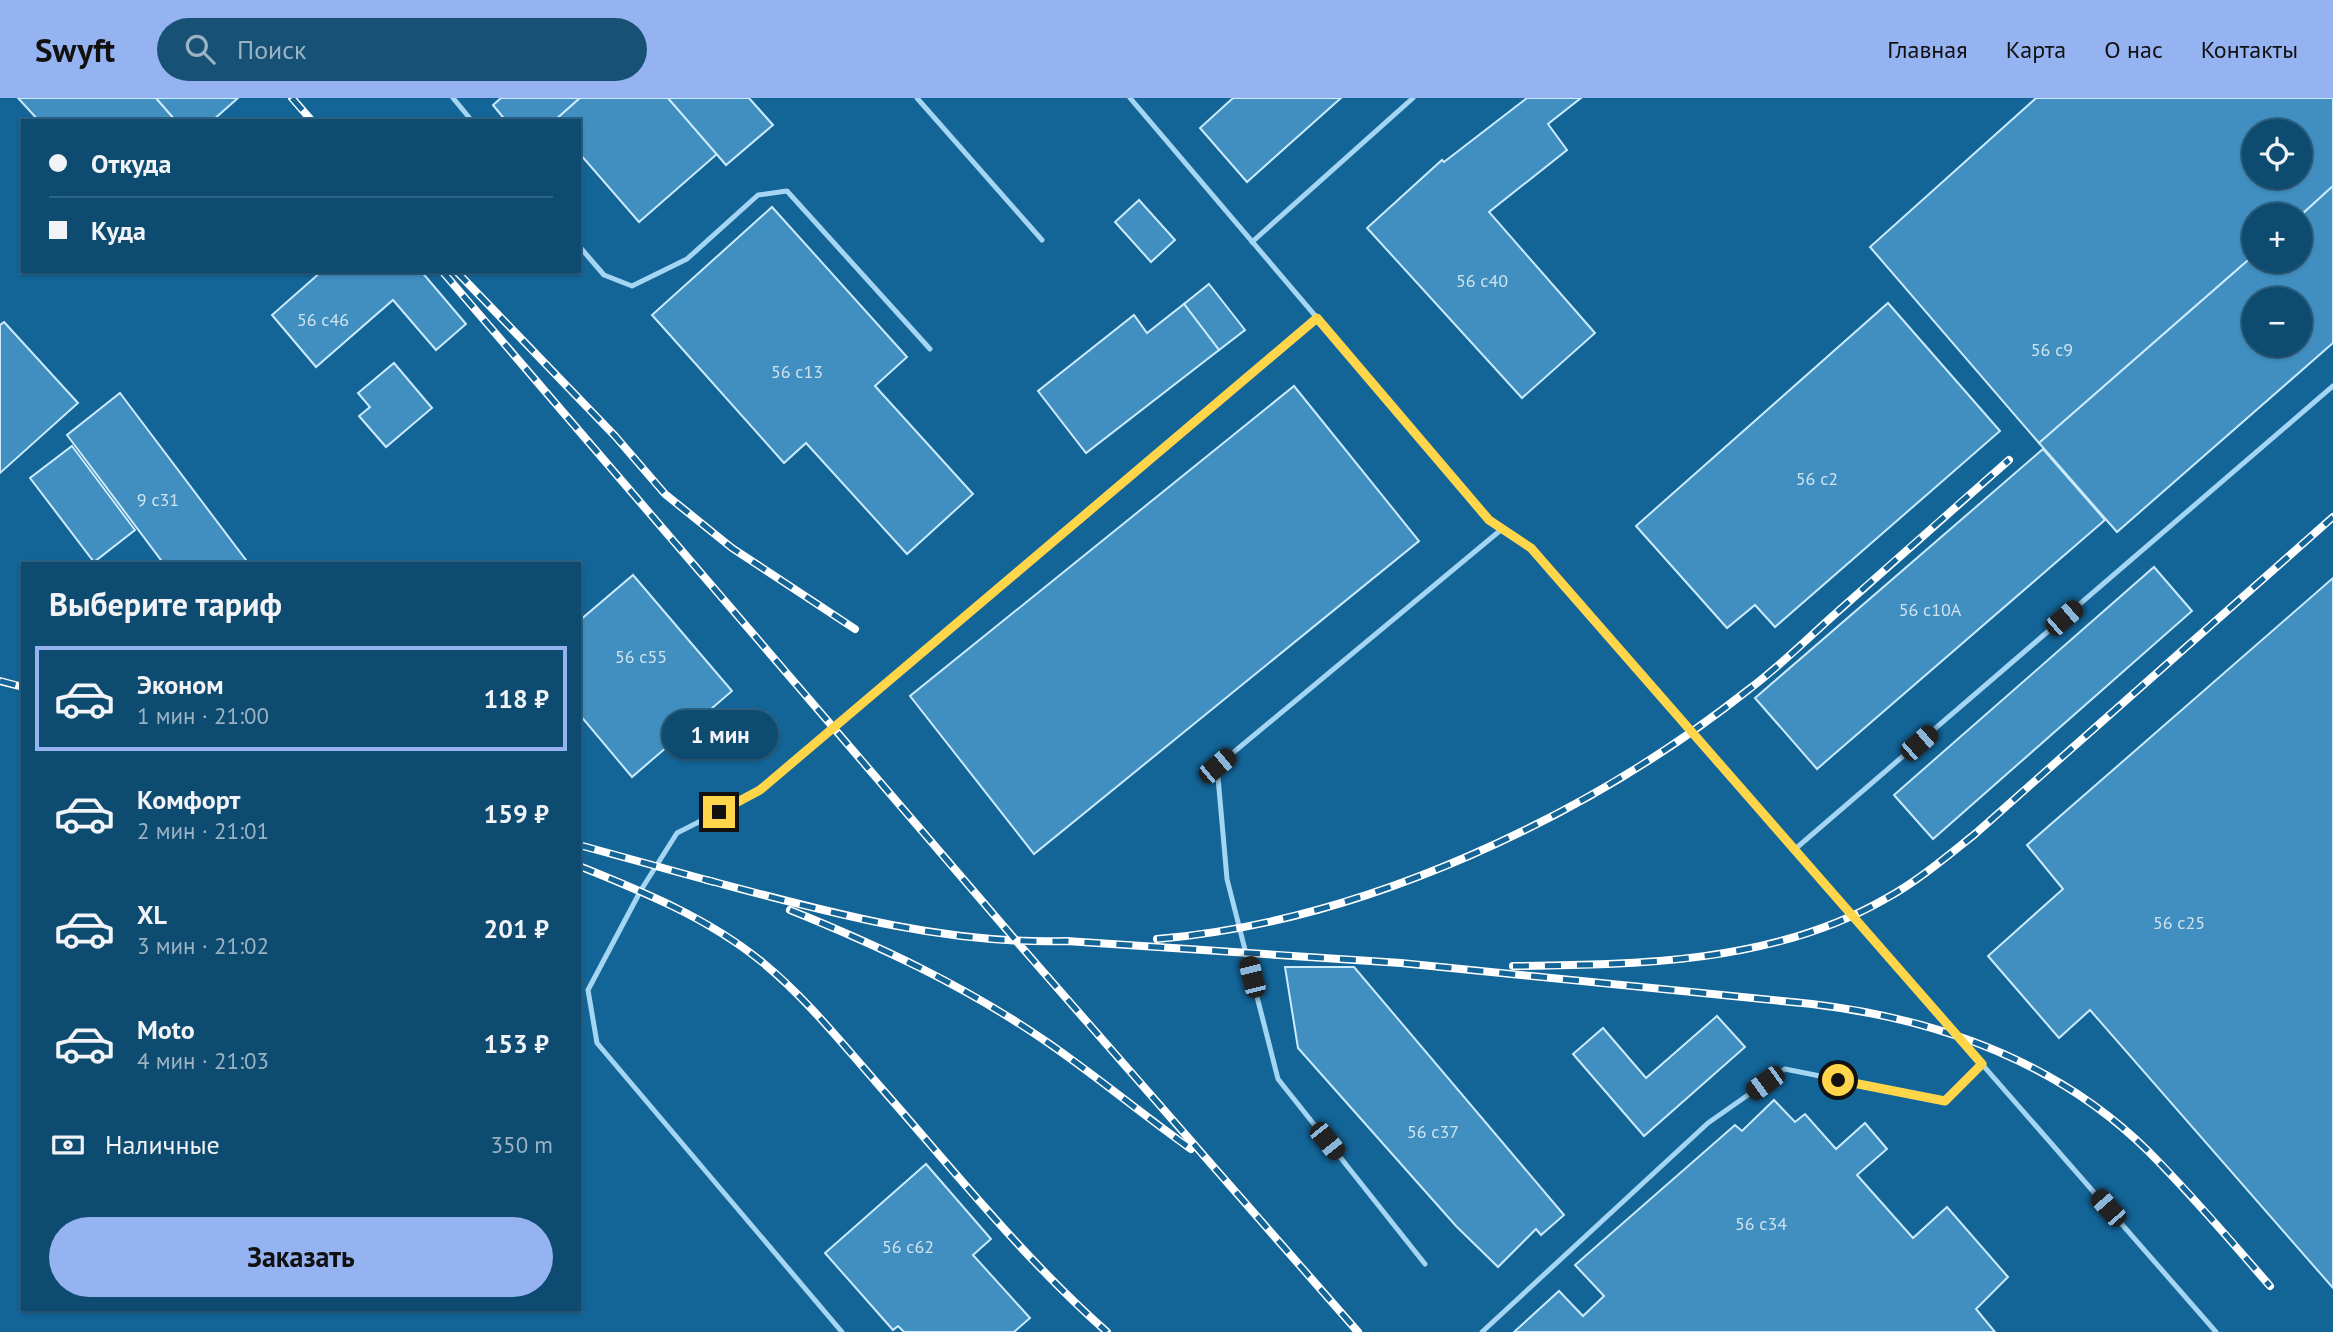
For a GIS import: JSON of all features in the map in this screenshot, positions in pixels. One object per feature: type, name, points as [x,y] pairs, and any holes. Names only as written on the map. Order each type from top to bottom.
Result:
[{"type":"lane","points":[[453,98],[470,119]]},
{"type":"lane","points":[[917,98],[1042,240]]},
{"type":"lane","points":[[1130,98],[1489,520],[1531,548],[2216,1332]]},
{"type":"lane","points":[[1252,242],[1413,98]]},
{"type":"lane","points":[[581,248],[604,275],[632,286],[687,259],[758,195],[787,191],[930,349]]},
{"type":"lane","points":[[842,1332],[597,1043],[588,990],[641,890],[677,833],[760,790],[1317,318]]},
{"type":"lane","points":[[1794,850],[2333,386]]},
{"type":"lane","points":[[1425,1264],[1278,1079],[1227,879],[1217,766],[1502,529]]},
{"type":"lane","points":[[1482,1332],[1708,1124],[1784,1069],[1945,1101],[1982,1064]]},
{"type":"building","points":[[18,98],[156,98],[174,119],[37,119]]},
{"type":"building","points":[[156,98],[238,98],[214,119],[174,119]]},
{"type":"building","points":[[501,98],[580,98],[556,119],[504,119],[493,105]]},
{"type":"building","points":[[580,98],[668,98],[717,154],[639,222],[581,155],[581,119],[556,119]]},
{"type":"building","points":[[668,98],[749,98],[773,125],[726,165]]},
{"type":"building","points":[[1233,98],[1341,98],[1247,182],[1200,128]]},
{"type":"building","points":[[1527,98],[1581,98],[1548,124],[1567,150],[1489,212],[1595,333],[1522,398],[1367,228],[1442,160],[1444,162]]},
{"type":"building","points":[[2036,98],[2333,98],[2333,186],[2312,205],[2242,203],[2242,265],[2039,443],[1870,247]]},
{"type":"building","points":[[2333,186],[2333,343],[2117,532],[2039,443],[2242,265],[2242,273],[2312,273],[2312,205]]},
{"type":"building","points":[[1139,200],[1175,240],[1151,262],[1115,222]]},
{"type":"building","points":[[772,207],[907,357],[875,386],[973,494],[907,554],[806,443],[784,463],[652,315]]},
{"type":"building","points":[[320,273],[423,273],[466,324],[436,350],[393,300],[316,367],[272,315]]},
{"type":"building","points":[[1209,284],[1245,330],[1219,350],[1184,304]]},
{"type":"building","points":[[1888,303],[2000,431],[1775,627],[1755,605],[1727,628],[1636,526]]},
{"type":"building","points":[[1184,304],[1219,350],[1086,453],[1038,391],[1134,315],[1147,333]]},
{"type":"building","points":[[4,322],[78,403],[0,473],[0,325]]},
{"type":"building","points":[[394,363],[432,408],[386,447],[359,416],[370,407],[358,393]]},
{"type":"building","points":[[1294,386],[1419,541],[1034,854],[910,696]]},
{"type":"building","points":[[120,393],[247,562],[162,562],[67,435]]},
{"type":"building","points":[[72,446],[135,530],[94,562],[30,478]]},
{"type":"building","points":[[2043,449],[2105,520],[1817,769],[1755,698]]},
{"type":"building","points":[[2154,567],[2192,611],[1933,839],[1894,795]]},
{"type":"building","points":[[633,575],[732,691],[632,777],[581,716],[581,619]]},
{"type":"building","points":[[2333,578],[2333,1288],[2090,1010],[2059,1038],[1988,956],[2063,889],[2027,845]]},
{"type":"building","points":[[1285,967],[1354,967],[1564,1215],[1541,1235],[1536,1229],[1498,1267],[1456,1226],[1298,1048]]},
{"type":"building","points":[[1717,1016],[1745,1047],[1644,1136],[1573,1054],[1603,1028],[1646,1078]]},
{"type":"building","points":[[1774,1100],[1795,1122],[1805,1114],[1836,1149],[1865,1123],[1887,1149],[1857,1175],[1913,1238],[1947,1207],[2008,1277],[1976,1309],[1995,1332],[1514,1332],[1559,1291],[1583,1316],[1604,1296],[1575,1265],[1735,1125],[1742,1131]]},
{"type":"building","points":[[926,1164],[991,1239],[973,1255],[1030,1318],[1014,1332],[904,1332],[898,1326],[893,1330],[825,1253]]},
{"type":"railway","points":[[292,98],[310,119]]},
{"type":"railway","points":[[444,273],[1018,943],[1358,1332]]},
{"type":"railway","points":[[458,273],[615,436],[665,494],[732,548],[855,629]]},
{"type":"railway","points":[[1157,939],[1235,929],[1314,911],[1392,886],[1469,856],[1545,820],[1617,780],[1685,736],[1759,681],[2009,460]]},
{"type":"railway","points":[[1513,966],[1656,961],[1751,948],[1842,920],[1885,899],[1920,877],[1975,834],[2333,517]]},
{"type":"railway","points":[[0,681],[21,686]]},
{"type":"railway","points":[[581,846],[714,882]]},
{"type":"railway","points":[[581,867],[698,919],[741,946],[778,976],[822,1020],[1016,1242],[1107,1332]]},
{"type":"railway","points":[[707,880],[885,924],[975,938],[1066,941],[1401,963],[1812,1004],[1904,1021],[1993,1049],[2075,1092],[2113,1119],[2180,1184],[2270,1286]]},
{"type":"railway","points":[[790,910],[887,952],[981,1001],[1060,1051],[1191,1149]]},
{"type":"route","points":[[719,812],[760,790],[1317,318],[1489,520],[1531,548],[1982,1064],[1945,1101],[1838,1080]]}]
